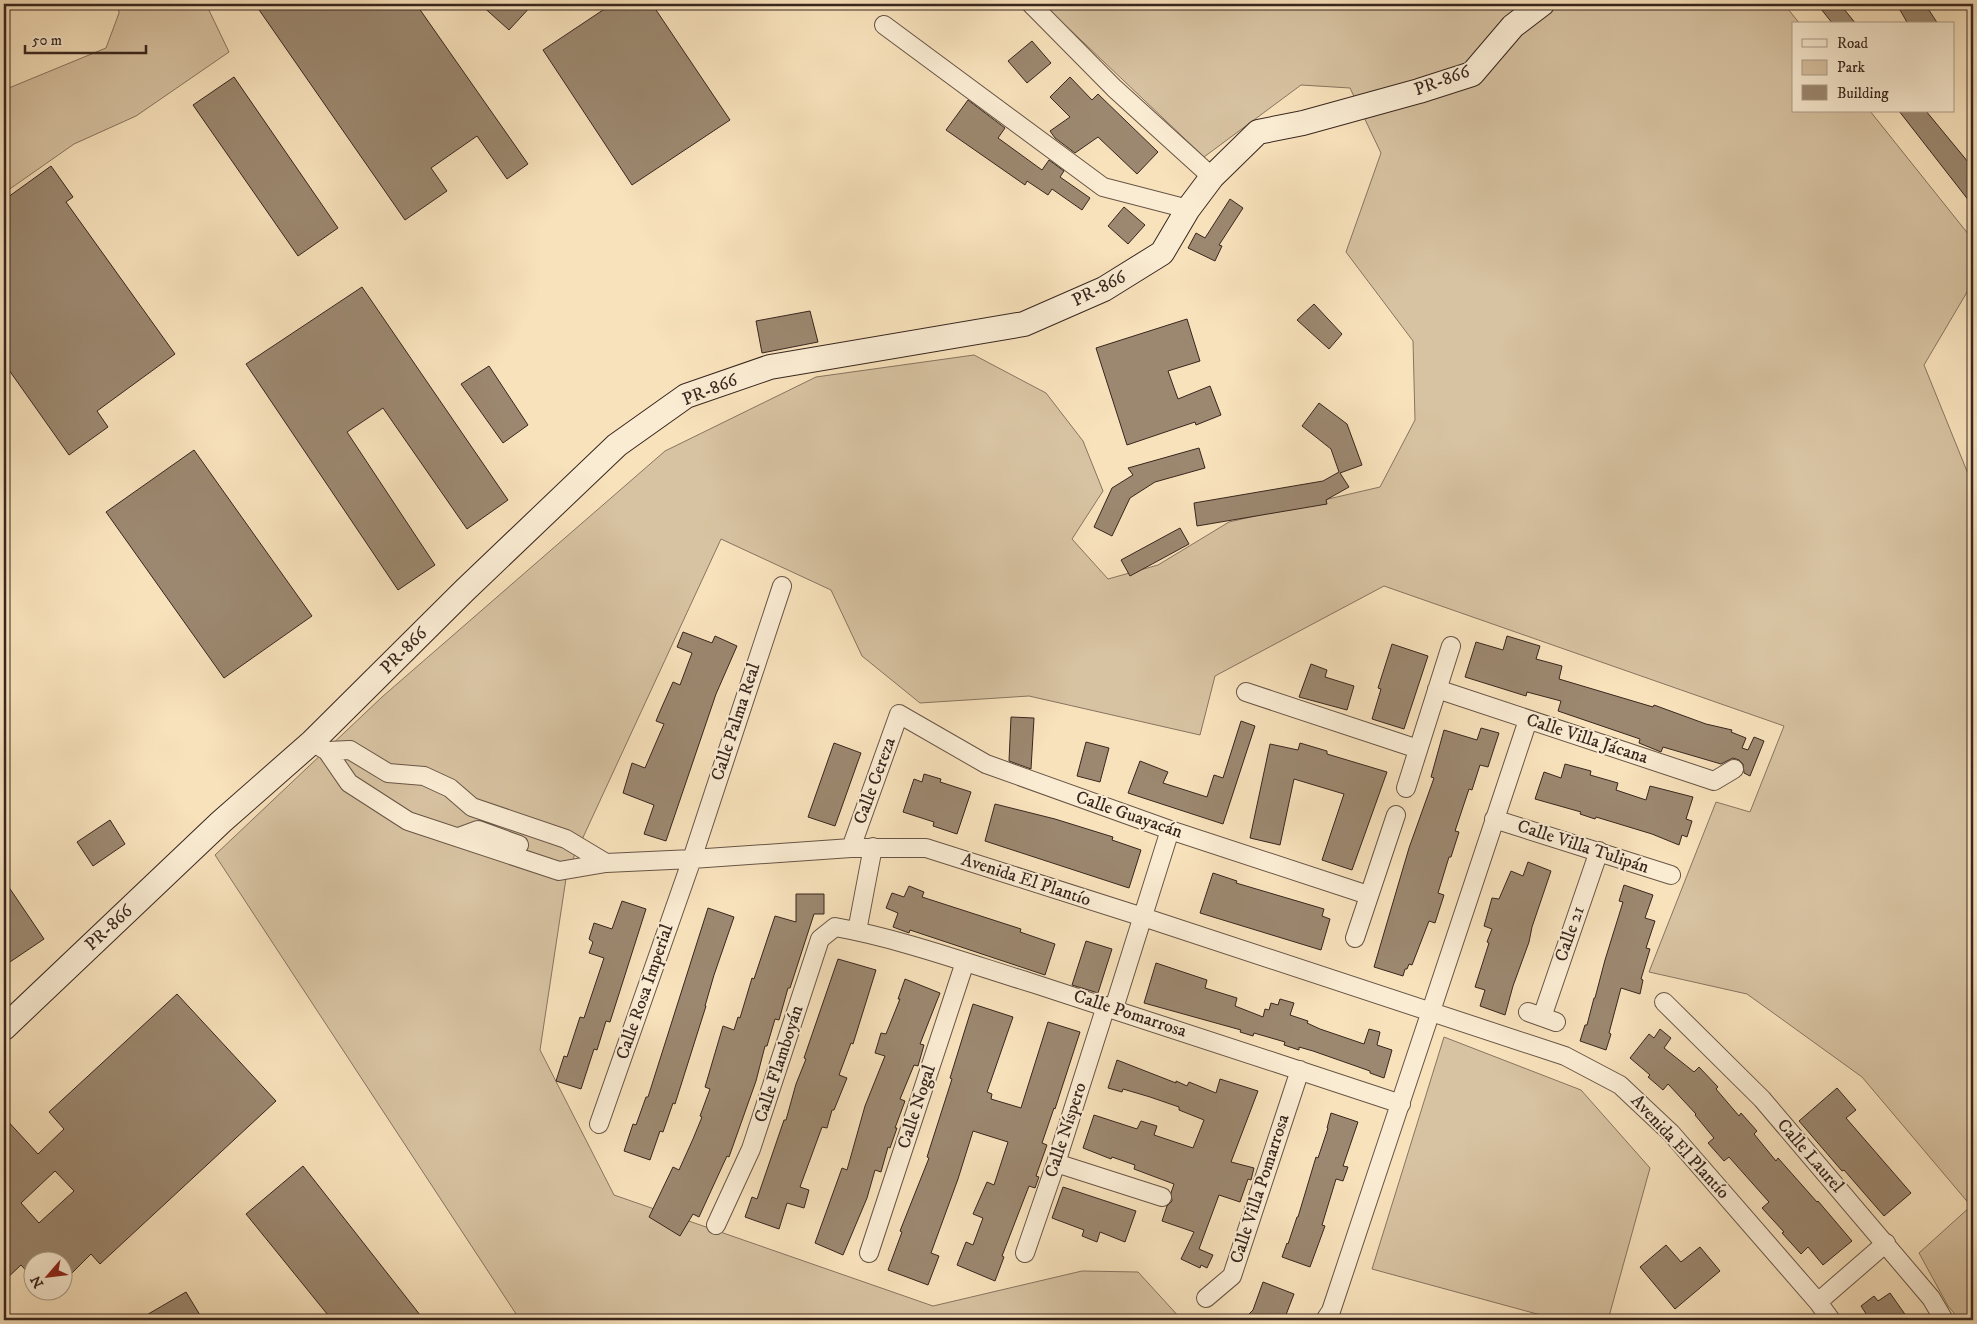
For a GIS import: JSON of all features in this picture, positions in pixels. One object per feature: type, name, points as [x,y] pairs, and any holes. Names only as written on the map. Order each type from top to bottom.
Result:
[{"type":"street","points":[[1031,4],[1114,88],[1212,177]]},
{"type":"street","name":"PR-866","points":[[4,1028],[221,822],[319,746],[464,590],[617,445],[686,396],[770,368],[1024,324],[1104,289],[1162,253],[1188,209],[1212,177],[1258,132],[1303,123],[1419,91],[1472,74],[1513,26],[1542,4]]},
{"type":"street","points":[[884,24],[1103,186],[1188,209]]},
{"type":"street","name":"Calle Palma Real","points":[[692,859],[782,586]]},
{"type":"street","points":[[1406,788],[1451,646]]},
{"type":"street","name":"Calle Villa Jácana","points":[[1438,689],[1714,780],[1734,769]]},
{"type":"street","points":[[1246,692],[1418,749]]},
{"type":"street","name":"Calle Guayacán","points":[[899,714],[986,764],[1170,830],[1368,895]]},
{"type":"street","name":"Calle Cereza","points":[[851,848],[899,714]]},
{"type":"street","points":[[1325,1320],[1331,1311],[1528,720]]},
{"type":"street","points":[[319,746],[350,750],[388,774],[424,776],[450,788],[472,806],[566,839],[606,863]]},
{"type":"street","name":"Avenida El Plantío","points":[[319,746],[349,783],[408,821],[559,871],[606,863],[851,848],[926,848],[1566,1056],[1620,1085],[1671,1133],[1818,1302],[1831,1320]]},
{"type":"street","points":[[375,800],[388,774]]},
{"type":"street","points":[[459,837],[472,806]]},
{"type":"street","points":[[1355,938],[1396,815]]},
{"type":"street","name":"Calle Villa Tulipán","points":[[1494,819],[1671,875]]},
{"type":"street","name":"Calle Níspero","points":[[1025,1253],[1143,917],[1170,830]]},
{"type":"street","points":[[857,931],[873,847]]},
{"type":"street","name":"Calle 21","points":[[1542,1017],[1598,851]]},
{"type":"street","name":"Calle Rosa Imperial","points":[[599,1124],[692,859]]},
{"type":"street","name":"Calle Flamboyán","points":[[716,1225],[751,1149],[820,938],[835,927],[857,931]]},
{"type":"street","name":"Calle Pomarrosa","points":[[857,931],[1110,1007],[1401,1104]]},
{"type":"street","name":"Calle Nogal","points":[[870,1253],[965,962]]},
{"type":"street","name":"Calle Laurel","points":[[1664,1002],[1762,1099],[1886,1243],[1930,1298],[1944,1320]]},
{"type":"street","name":"Calle Villa Pomarrosa","points":[[1206,1298],[1232,1276],[1300,1070]]},
{"type":"street","points":[[1056,1163],[1162,1197]]},
{"type":"street","points":[[1818,1302],[1886,1243]]},
{"type":"green space","points":[[118,4],[206,4],[229,52],[136,116],[74,144],[4,193],[4,90],[106,48],[119,13]]},
{"type":"green space","points":[[1043,4],[1784,4],[1798,22],[1792,22],[1792,112],[1871,112],[1973,240],[1973,282],[1924,365],[1973,486],[1973,1320],[1960,1320],[1948,1306],[1919,1253],[1971,1206],[1862,1077],[1747,994],[1649,972],[1716,802],[1750,812],[1784,726],[1384,586],[1215,676],[1200,735],[1029,696],[920,703],[862,656],[831,590],[721,539],[567,872],[540,1050],[614,1195],[933,1306],[1082,1271],[1138,1272],[1182,1320],[520,1320],[215,855],[382,697],[665,451],[816,377],[974,355],[1046,393],[1083,441],[1103,491],[1072,539],[1108,579],[1158,565],[1229,522],[1380,487],[1415,420],[1413,341],[1346,252],[1381,153],[1350,88],[1301,85],[1204,157]]},
{"type":"green space","points":[[1444,1037],[1581,1090],[1650,1168],[1608,1320],[1559,1320],[1372,1269]]},
{"type":"building","points":[[255,4],[416,4],[528,164],[507,179],[477,136],[431,168],[447,191],[405,220]]},
{"type":"building","points":[[480,4],[533,4],[509,30]]},
{"type":"building","points":[[612,4],[652,4],[730,120],[632,185],[543,50]]},
{"type":"building","points":[[1817,4],[1840,4],[1854,22],[1831,22]]},
{"type":"building","points":[[1910,4],[1925,4],[1937,22],[1907,22],[1900,10]]},
{"type":"building","points":[[1032,41],[1051,63],[1027,83],[1008,61]]},
{"type":"building","points":[[234,77],[338,228],[298,256],[193,105]]},
{"type":"building","points":[[1070,77],[1092,100],[1098,94],[1158,152],[1137,174],[1098,137],[1075,153],[1055,138],[1050,131],[1070,117],[1050,97]]},
{"type":"building","points":[[968,100],[1005,128],[998,138],[1042,170],[1049,160],[1064,171],[1060,177],[1090,198],[1082,210],[1052,189],[1048,195],[1027,181],[1025,185],[946,130]]},
{"type":"building","points":[[1900,112],[1927,112],[1973,168],[1973,206]]},
{"type":"building","points":[[51,166],[73,197],[66,202],[175,354],[97,411],[108,427],[69,455],[4,363],[4,200]]},
{"type":"building","points":[[1230,199],[1243,208],[1219,245],[1222,246],[1215,261],[1188,248],[1196,233],[1205,238]]},
{"type":"building","points":[[1124,207],[1145,225],[1128,244],[1108,226]]},
{"type":"building","points":[[362,287],[508,500],[467,529],[383,408],[347,432],[435,565],[398,590],[246,364]]},
{"type":"building","points":[[1314,304],[1342,334],[1329,349],[1297,320]]},
{"type":"building","points":[[810,311],[818,342],[762,353],[756,321]]},
{"type":"building","points":[[1187,319],[1200,361],[1168,371],[1178,399],[1210,386],[1221,415],[1196,425],[1195,422],[1127,445],[1096,348]]},
{"type":"building","points":[[489,366],[528,425],[503,443],[461,384]]},
{"type":"building","points":[[1319,403],[1347,424],[1362,465],[1340,473],[1349,487],[1326,500],[1327,504],[1197,526],[1194,503],[1323,481],[1339,472],[1331,449],[1302,426]]},
{"type":"building","points":[[1199,448],[1205,468],[1155,482],[1130,498],[1112,536],[1094,527],[1112,488],[1133,475],[1128,468]]},
{"type":"building","points":[[194,450],[312,616],[224,678],[106,512]]},
{"type":"building","points":[[1180,528],[1189,544],[1130,576],[1121,560]]},
{"type":"building","points":[[683,632],[712,643],[715,636],[737,646],[716,694],[666,841],[644,834],[654,805],[623,793],[632,763],[645,768],[664,724],[656,721],[673,682],[680,685],[692,653],[677,647]]},
{"type":"building","points":[[1507,636],[1540,646],[1536,659],[1562,666],[1559,679],[1653,707],[1654,705],[1706,724],[1732,730],[1731,732],[1746,738],[1742,748],[1748,750],[1754,737],[1764,741],[1750,776],[1744,773],[1743,764],[1739,760],[1733,758],[1721,764],[1663,747],[1661,752],[1639,743],[1640,739],[1558,711],[1561,701],[1527,692],[1526,696],[1465,677],[1476,642],[1503,650]]},
{"type":"building","points":[[1392,644],[1428,656],[1404,729],[1372,719],[1381,689],[1378,688]]},
{"type":"building","points":[[1311,664],[1327,670],[1325,677],[1354,686],[1347,710],[1299,697]]},
{"type":"building","points":[[1011,717],[1034,718],[1031,769],[1009,761]]},
{"type":"building","points":[[1241,721],[1255,726],[1223,824],[1128,793],[1140,761],[1168,772],[1163,783],[1207,797],[1214,775],[1223,778]]},
{"type":"building","points":[[1481,728],[1499,733],[1488,767],[1480,765],[1472,790],[1469,789],[1455,831],[1459,832],[1438,893],[1444,895],[1435,923],[1429,921],[1412,965],[1409,964],[1403,976],[1374,967],[1409,848],[1434,778],[1431,777],[1444,730],[1477,740]]},
{"type":"building","points":[[1086,742],[1109,748],[1100,782],[1077,776]]},
{"type":"building","points":[[834,743],[861,753],[835,826],[808,817]]},
{"type":"building","points":[[1300,743],[1327,751],[1327,754],[1387,772],[1352,870],[1322,860],[1344,794],[1294,779],[1280,845],[1250,838],[1270,744],[1298,750]]},
{"type":"building","points":[[1565,764],[1591,771],[1590,775],[1618,783],[1616,790],[1646,800],[1650,786],[1693,797],[1686,819],[1692,821],[1687,837],[1682,835],[1679,845],[1652,834],[1596,817],[1595,819],[1580,814],[1581,812],[1535,799],[1544,772],[1561,778]]},
{"type":"building","points":[[924,774],[941,779],[940,782],[971,792],[957,834],[933,826],[934,822],[903,812],[914,779],[922,782]]},
{"type":"building","points":[[995,804],[1055,819],[1113,837],[1112,840],[1141,850],[1129,888],[985,841]]},
{"type":"building","points":[[110,820],[125,844],[93,866],[77,842]]},
{"type":"building","points":[[1528,862],[1551,871],[1505,1015],[1480,1006],[1485,990],[1475,987],[1492,929],[1484,926],[1492,898],[1499,899],[1511,871],[1523,876]]},
{"type":"building","points":[[1213,873],[1237,881],[1236,883],[1324,909],[1322,916],[1330,919],[1321,950],[1200,913]]},
{"type":"building","points":[[4,880],[44,939],[4,966]]},
{"type":"building","points":[[1624,885],[1653,895],[1645,918],[1655,921],[1646,948],[1650,949],[1641,979],[1643,980],[1640,994],[1621,988],[1606,1050],[1580,1041],[1585,1025],[1587,1025],[1623,902],[1619,901]]},
{"type":"building","points":[[909,886],[924,892],[922,897],[1021,929],[1020,932],[1055,944],[1045,975],[910,930],[909,933],[893,927],[898,913],[886,908],[892,893],[904,897]]},
{"type":"building","points":[[796,894],[824,894],[824,914],[814,914],[779,1020],[775,1019],[767,1046],[765,1046],[756,1081],[729,1157],[727,1156],[699,1217],[693,1214],[680,1236],[649,1217],[673,1167],[679,1170],[702,1117],[700,1116],[710,1089],[705,1087],[723,1026],[734,1030],[738,1017],[740,1018],[752,978],[754,979],[775,916],[796,922]]},
{"type":"building","points":[[622,901],[646,909],[610,1022],[606,1021],[597,1050],[594,1049],[581,1089],[556,1081],[564,1056],[567,1057],[580,1017],[584,1018],[604,958],[589,953],[593,942],[589,939],[594,923],[612,929]]},
{"type":"building","points":[[708,908],[734,917],[714,975],[675,1104],[673,1103],[663,1132],[660,1131],[650,1160],[624,1151],[633,1124],[636,1125],[646,1097],[648,1097]]},
{"type":"building","points":[[1086,941],[1112,949],[1098,993],[1072,985]]},
{"type":"building","points":[[838,959],[876,970],[853,1044],[851,1043],[839,1075],[847,1078],[834,1110],[832,1110],[827,1128],[822,1127],[800,1187],[809,1190],[804,1208],[787,1203],[779,1229],[745,1217],[752,1197],[757,1199],[784,1120],[786,1120],[796,1084],[806,1059],[804,1058]]},
{"type":"building","points":[[1156,963],[1207,980],[1205,988],[1237,998],[1235,1006],[1263,1017],[1265,1009],[1269,1010],[1271,1003],[1278,1005],[1280,999],[1294,1003],[1290,1015],[1308,1021],[1307,1023],[1320,1029],[1364,1044],[1369,1029],[1380,1032],[1377,1045],[1392,1050],[1384,1078],[1370,1073],[1370,1071],[1313,1051],[1299,1047],[1299,1050],[1284,1045],[1285,1042],[1254,1033],[1253,1036],[1240,1032],[1241,1030],[1144,1003]]},
{"type":"building","points":[[905,979],[940,993],[920,1044],[924,1045],[918,1066],[914,1065],[900,1099],[905,1101],[890,1148],[888,1147],[881,1172],[875,1170],[867,1198],[843,1255],[815,1243],[842,1168],[847,1170],[865,1106],[885,1056],[875,1053],[881,1033],[886,1034],[900,999],[898,999]]},
{"type":"building","points":[[177,994],[276,1101],[100,1264],[91,1254],[72,1273],[72,1252],[22,1252],[22,1266],[4,1281],[4,1117],[38,1154],[64,1129],[49,1112]],"holes":[[[55,1171],[74,1191],[39,1223],[21,1203]]]},
{"type":"building","points":[[973,1004],[1013,1017],[987,1092],[992,1094],[991,1099],[1021,1108],[1048,1022],[1080,1032],[1042,1143],[1047,1145],[1036,1176],[1039,1177],[1035,1188],[1029,1186],[1002,1256],[1004,1257],[995,1281],[957,1265],[966,1242],[973,1245],[983,1218],[973,1214],[987,1182],[994,1185],[1008,1142],[973,1131],[931,1253],[939,1256],[928,1285],[888,1270],[902,1232],[900,1231],[929,1158],[927,1157]]},
{"type":"building","points":[[1660,1029],[1671,1038],[1664,1048],[1694,1072],[1699,1067],[1718,1087],[1716,1089],[1739,1116],[1741,1113],[1757,1131],[1754,1134],[1776,1161],[1778,1158],[1852,1241],[1823,1265],[1808,1247],[1801,1254],[1782,1233],[1784,1232],[1762,1208],[1769,1202],[1729,1157],[1724,1161],[1708,1143],[1714,1138],[1696,1114],[1668,1084],[1663,1090],[1648,1077],[1650,1075],[1630,1058],[1649,1034],[1654,1038]]},
{"type":"building","points":[[1117,1060],[1176,1083],[1176,1081],[1187,1086],[1189,1082],[1216,1093],[1220,1079],[1258,1091],[1231,1162],[1254,1168],[1251,1180],[1248,1179],[1240,1202],[1219,1195],[1199,1249],[1213,1255],[1207,1268],[1201,1265],[1200,1268],[1181,1259],[1194,1232],[1162,1221],[1167,1206],[1172,1201],[1171,1193],[1174,1184],[1134,1169],[1135,1165],[1112,1157],[1111,1159],[1083,1148],[1094,1115],[1137,1129],[1141,1121],[1157,1126],[1154,1135],[1193,1148],[1204,1120],[1179,1110],[1179,1107],[1150,1097],[1123,1089],[1122,1092],[1108,1088]]},
{"type":"building","points":[[1837,1088],[1856,1110],[1846,1118],[1911,1193],[1884,1216],[1799,1121]]},
{"type":"building","points":[[1331,1113],[1358,1122],[1343,1166],[1348,1167],[1343,1181],[1336,1179],[1322,1225],[1325,1226],[1310,1267],[1282,1257],[1298,1217],[1316,1157],[1318,1158],[1328,1128]]},
{"type":"building","points":[[303,1166],[424,1320],[332,1320],[246,1214]]},
{"type":"building","points":[[1063,1187],[1136,1211],[1125,1242],[1100,1232],[1097,1242],[1082,1236],[1084,1230],[1052,1218]]},
{"type":"building","points":[[1666,1245],[1681,1262],[1700,1247],[1720,1271],[1675,1309],[1640,1267]]},
{"type":"building","points":[[1263,1282],[1294,1294],[1284,1320],[1243,1320],[1253,1310]]},
{"type":"building","points":[[186,1292],[203,1320],[138,1320]]},
{"type":"building","points":[[1890,1293],[1909,1320],[1870,1320],[1861,1306],[1874,1296],[1878,1301]]}]
